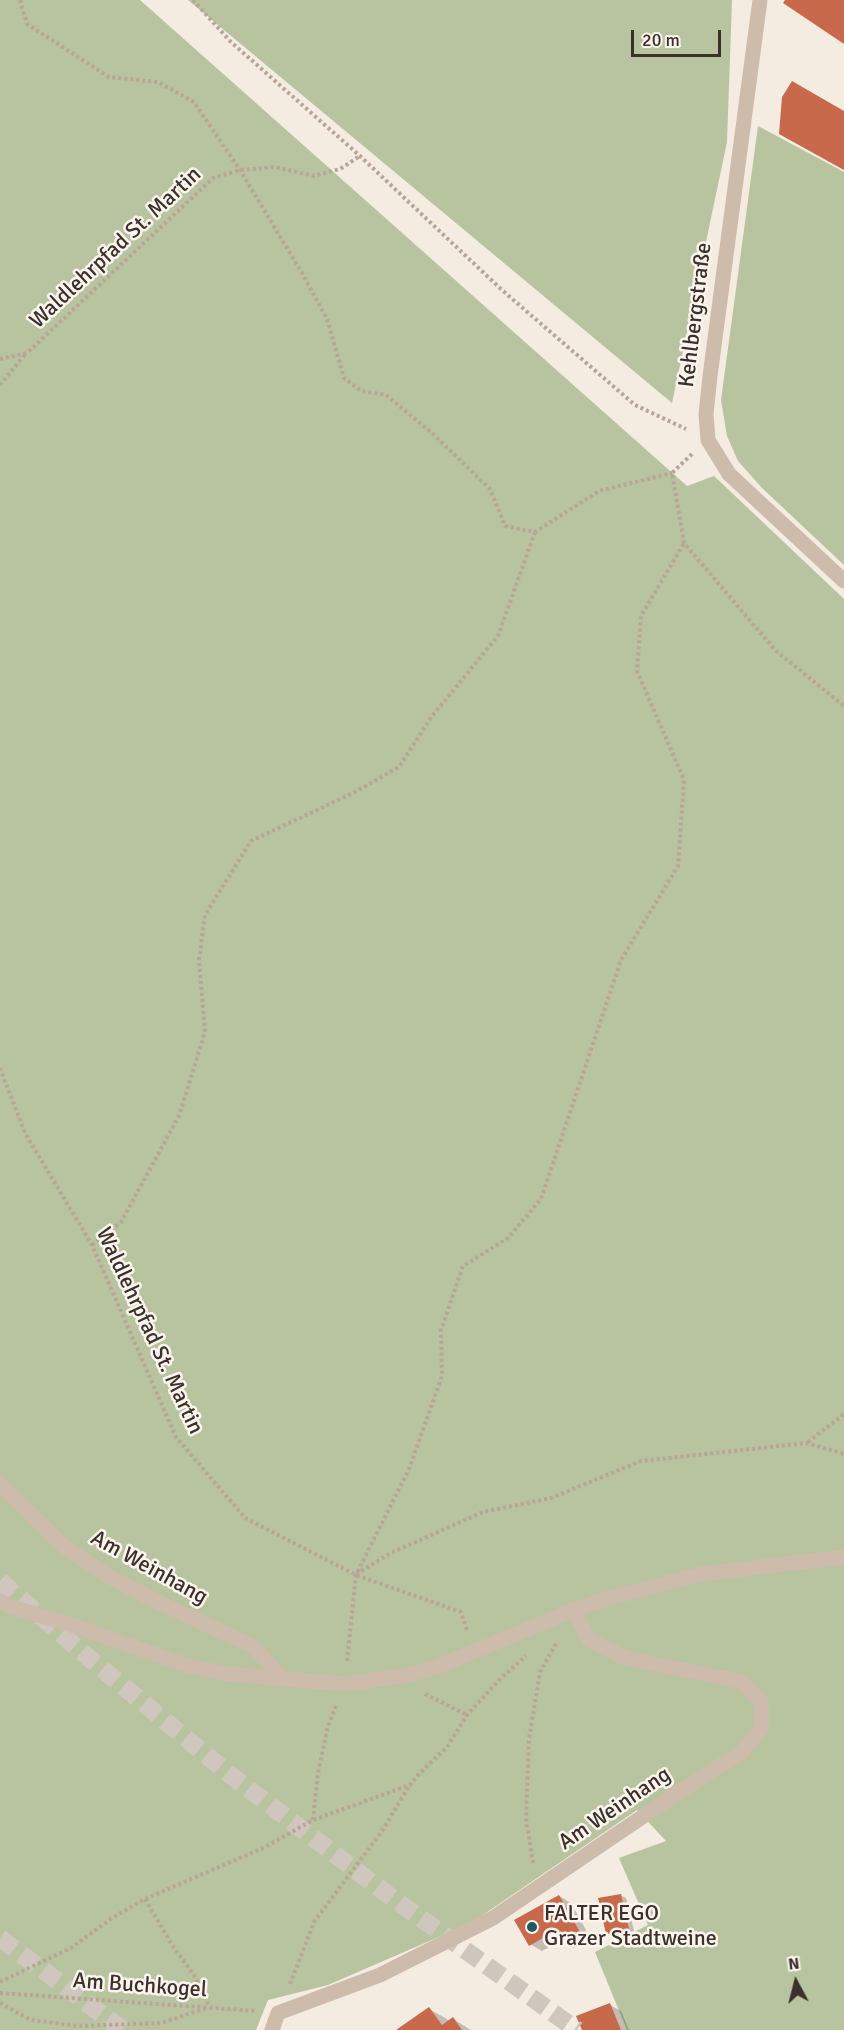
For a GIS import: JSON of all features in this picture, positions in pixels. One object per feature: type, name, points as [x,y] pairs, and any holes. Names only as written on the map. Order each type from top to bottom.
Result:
[{"type":"street","name":"Kehlbergstraße","points":[[760,0],[710,376],[706,414],[708,440],[729,474],[844,581]]},
{"type":"street","name":"Am Weinhang","points":[[0,1484],[65,1547],[120,1583],[254,1647],[283,1680]]},
{"type":"street","points":[[0,1601],[11,1607],[75,1626],[185,1665],[228,1674],[345,1684],[391,1678],[439,1666],[574,1610],[609,1598],[702,1574],[844,1557]]},
{"type":"street","name":"Am Weinhang","points":[[279,2013],[380,1975],[493,1918],[742,1752],[761,1729],[761,1702],[743,1682],[625,1658],[588,1639],[574,1610]]},
{"type":"street","points":[[272,2030],[279,2013]]},
{"type":"path","points":[[20,0],[27,24],[109,77],[158,82],[194,102],[240,170],[302,273],[327,319],[344,378],[361,391],[386,395],[433,434],[490,489],[505,526],[535,532]]},
{"type":"path","points":[[92,1245],[121,1222],[179,1116],[205,1032],[199,960],[205,915],[251,842],[356,792],[399,768],[432,716],[498,636],[535,532],[599,491],[672,473],[708,440],[635,405],[503,291],[360,156],[231,42],[193,0]]},
{"type":"path","name":"Waldlehrpfad St. Martin","points":[[0,359],[27,353],[213,178],[240,170],[275,167],[314,176],[340,169],[360,156]]},
{"type":"path","points":[[0,385],[27,353]]},
{"type":"path","points":[[672,473],[684,543],[777,651],[844,706]]},
{"type":"path","points":[[313,1820],[318,1773],[328,1725],[345,1684],[356,1575],[409,1469],[442,1376],[441,1330],[463,1266],[508,1238],[542,1199],[621,960],[678,867],[684,780],[637,671],[640,616],[684,543]]},
{"type":"path","name":"Waldlehrpfad St. Martin","points":[[0,1068],[25,1133],[92,1245],[176,1437],[245,1518],[356,1575],[460,1612],[474,1650]]},
{"type":"path","points":[[807,1443],[844,1414]]},
{"type":"path","points":[[356,1575],[391,1554],[483,1512],[551,1498],[640,1461],[807,1443],[844,1454]]},
{"type":"path","points":[[537,1889],[526,1818],[529,1739],[540,1672],[558,1640],[566,1619],[574,1610]]},
{"type":"path","points":[[279,2013],[314,1922],[382,1830],[417,1776],[447,1747],[467,1715],[501,1678],[534,1648]]},
{"type":"path","points":[[391,1678],[467,1715]]},
{"type":"path","points":[[0,1982],[71,1948],[112,1918],[145,1899],[263,1848],[313,1820],[410,1785]]},
{"type":"path","points":[[0,2003],[31,2020],[78,2025],[162,2023],[210,2007],[194,1975],[172,1945],[145,1899]]},
{"type":"path","name":"Am Buchkogel","points":[[0,1993],[279,2013]]},
{"type":"green space","points":[[0,0],[140,0],[687,486],[714,476],[844,599],[844,2030],[627,2030],[595,1952],[648,1925],[619,1858],[666,1841],[637,1810],[471,1923],[328,1985],[268,2000],[256,2030],[0,2030]]},
{"type":"green space","points":[[188,0],[732,0],[727,142],[672,403]]},
{"type":"green space","points":[[758,126],[844,172],[844,565],[762,488],[738,461],[727,436],[721,400]]},
{"type":"building","points":[[785,0],[844,0],[844,44],[783,3]]},
{"type":"building","points":[[792,81],[844,111],[844,170],[779,134],[782,97]]},
{"type":"building","points":[[621,1894],[629,1929],[606,1934],[598,1898]]},
{"type":"building","points":[[559,1895],[580,1932],[561,1942],[555,1931],[529,1946],[514,1920]]},
{"type":"building","points":[[610,2003],[621,2030],[582,2030],[576,2016]]},
{"type":"building","points":[[429,2007],[442,2025],[453,2017],[462,2030],[396,2030]]},
{"type":"tunnel","points":[[0,1581],[229,1774],[395,1900],[577,2030]]},
{"type":"tunnel","points":[[0,1938],[123,2030]]},
{"type":"place","name":"FALTER EGO Grazer Stadtweine","points":[[532,1927]]}]
